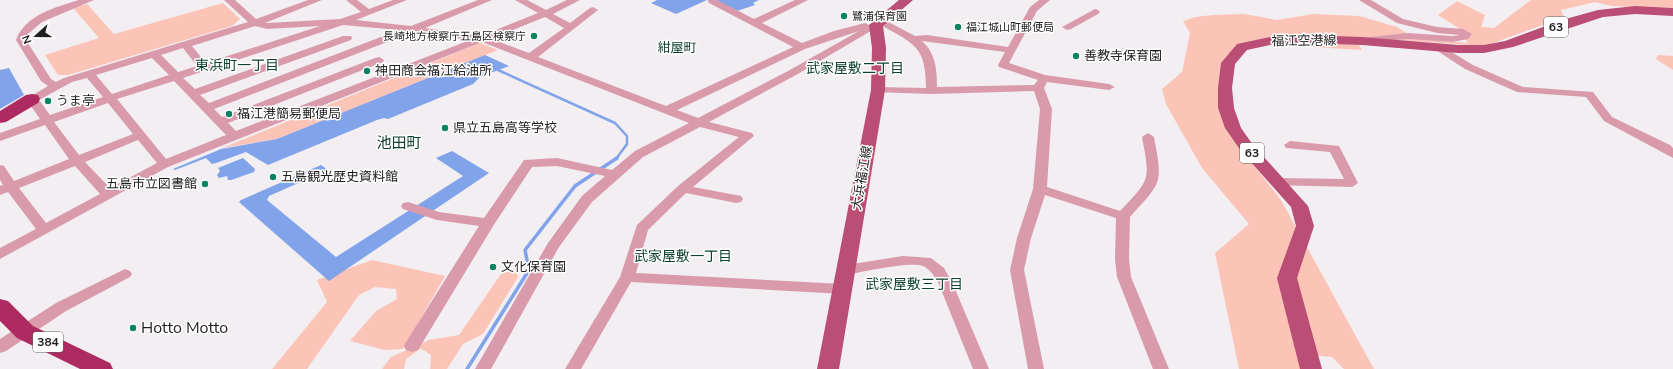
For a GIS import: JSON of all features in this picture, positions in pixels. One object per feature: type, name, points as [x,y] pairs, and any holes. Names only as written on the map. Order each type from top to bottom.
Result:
[{"type":"highway","points":[[0,118],[32,99]]},
{"type":"highway","name":"384","points":[[0,307],[25,332],[101,369]]},
{"type":"main road","points":[[878,23],[907,0]]},
{"type":"main road","name":"福江空港線","points":[[1311,369],[1288,278],[1305,226],[1299,206],[1247,148],[1233,128],[1226,108],[1225,88],[1228,63],[1242,47],[1279,39],[1305,39],[1362,40],[1469,50],[1494,48],[1602,13],[1635,10],[1673,12]]},
{"type":"main road","name":"大浜福江線","points":[[828,369],[878,90],[878,23]]},
{"type":"street","points":[[55,86],[47,81],[21,40],[21,36],[26,29],[45,17],[68,6],[89,0]]},
{"type":"street","points":[[228,0],[255,23],[272,26],[343,22],[414,29],[483,39],[700,123],[748,136],[683,189],[642,228],[627,277],[573,369]]},
{"type":"street","points":[[108,194],[77,161],[32,99],[55,86],[255,23],[317,0]]},
{"type":"street","points":[[351,0],[367,12]]},
{"type":"street","points":[[2,133],[47,120],[176,76],[244,55],[343,22],[402,0]]},
{"type":"street","points":[[207,108],[487,0]]},
{"type":"street","points":[[520,0],[570,27]]},
{"type":"street","points":[[0,254],[164,164],[483,39],[575,0]]},
{"type":"street","points":[[754,23],[803,0]]},
{"type":"street","points":[[1041,83],[1003,65],[1033,9],[1045,0]]},
{"type":"street","points":[[1362,40],[1408,36],[1452,39],[1464,37],[1467,34],[1463,32],[1437,30],[1400,21],[1364,0]]},
{"type":"street","points":[[712,1],[801,47]]},
{"type":"street","points":[[531,57],[593,10]]},
{"type":"street","points":[[1067,27],[1095,12]]},
{"type":"street","points":[[483,369],[553,246],[587,199],[639,154],[792,74],[878,23]]},
{"type":"street","points":[[667,110],[801,47],[838,33],[878,23],[913,39],[925,51],[930,61],[932,91]]},
{"type":"street","points":[[331,26],[397,73]]},
{"type":"street","points":[[193,94],[347,38]]},
{"type":"street","points":[[913,39],[927,38],[1010,50]]},
{"type":"street","points":[[185,44],[204,67]]},
{"type":"street","points":[[1440,48],[1469,67],[1521,90],[1588,94],[1596,100],[1601,113],[1608,119],[1666,148],[1673,154]]},
{"type":"street","points":[[154,54],[235,137]]},
{"type":"street","points":[[244,55],[308,108]]},
{"type":"street","points":[[776,58],[792,74]]},
{"type":"street","points":[[221,122],[379,60]]},
{"type":"street","points":[[90,74],[164,164]]},
{"type":"street","points":[[1036,369],[1017,270],[1024,238],[1040,190],[1046,109],[1041,83]]},
{"type":"street","points":[[878,90],[932,91],[1041,83],[1109,87]]},
{"type":"street","points":[[5,189],[141,135]]},
{"type":"street","points":[[1148,137],[1154,169],[1150,188],[1123,216],[1122,259],[1124,277],[1144,323],[1161,369]]},
{"type":"street","points":[[1278,182],[1352,183],[1335,148],[1290,145]]},
{"type":"street","points":[[412,346],[488,223],[528,163],[557,162],[616,175]]},
{"type":"street","points":[[0,168],[5,189],[44,230]]},
{"type":"street","points":[[683,189],[736,199]]},
{"type":"street","points":[[1040,190],[1123,216]]},
{"type":"street","points":[[408,206],[437,216],[488,223]]},
{"type":"street","points":[[846,270],[903,261],[926,261],[939,271],[945,282],[981,369]]},
{"type":"street","points":[[0,347],[25,332],[40,320],[88,292],[125,274]]},
{"type":"street","points":[[627,277],[843,289]]},
{"type":"shaded area","points":[[1531,0],[1673,0],[1673,8],[1611,6],[1595,2],[1561,10],[1564,17],[1488,45],[1354,37],[1362,50],[1311,47],[1279,35],[1235,45],[1219,93],[1227,131],[1281,200],[1374,369],[1344,369],[1332,357],[1300,354],[1302,369],[1239,369],[1215,253],[1249,224],[1202,168],[1166,104],[1162,89],[1182,72],[1190,33],[1183,21],[1195,17],[1244,14],[1277,20],[1313,14],[1359,16],[1397,27],[1416,39],[1468,43],[1460,29],[1438,15],[1457,1],[1485,15],[1481,27],[1494,28]]},
{"type":"shaded area","points":[[223,3],[240,19],[232,26],[68,75],[58,75],[45,55],[99,38],[73,8],[87,4],[114,34]]},
{"type":"shaded area","points":[[480,43],[498,50],[277,139],[222,148]]},
{"type":"shaded area","points":[[1658,55],[1673,56],[1673,70],[1656,59]]},
{"type":"shaded area","points":[[372,260],[445,276],[403,349],[385,350],[350,341],[376,311],[397,299],[396,289],[375,287],[359,295],[307,369],[272,369],[327,302],[317,280]]},
{"type":"shaded area","points":[[516,269],[518,277],[483,334],[463,344],[447,369],[430,369],[431,355],[420,349],[406,359],[404,369],[382,369],[391,357],[429,340],[459,335],[501,274]]},
{"type":"water","points":[[657,0],[707,0],[676,14],[651,3]]},
{"type":"water","points":[[716,0],[759,0],[753,3],[755,5],[737,11]]},
{"type":"water","points":[[485,55],[509,66],[480,77],[473,84],[388,119],[384,118],[377,120],[268,165],[246,152],[212,164],[206,158],[175,170],[173,169],[221,149],[277,139]]},
{"type":"water","points":[[9,68],[24,95],[0,109],[0,70]]},
{"type":"water","points":[[452,151],[489,173],[329,281],[239,202],[321,165],[328,170],[269,196],[267,200],[336,257],[463,176],[436,158]]},
{"type":"water","points":[[243,158],[255,169],[254,172],[231,180],[228,180],[227,176],[219,178],[217,175],[220,171],[218,168]]},
{"type":"waterway","points":[[498,70],[615,123],[627,136],[627,144],[616,158]]},
{"type":"waterway","points":[[467,369],[529,270],[525,250],[575,186],[616,158]]},
{"type":"place","name":"鷺浦保育園","points":[[844,16]]},
{"type":"place","name":"福江城山町郵便局","points":[[958,27]]},
{"type":"place","name":"長崎地方検察庁五島区検察庁","points":[[534,36]]},
{"type":"place","name":"善教寺保育園","points":[[1076,56]]},
{"type":"place","name":"神田商会福江給油所","points":[[367,71]]},
{"type":"place","name":"うま亭","points":[[48,101]]},
{"type":"place","name":"福江港簡易郵便局","points":[[229,114]]},
{"type":"place","name":"県立五島高等学校","points":[[445,128]]},
{"type":"place","name":"五島観光歴史資料館","points":[[273,177]]},
{"type":"place","name":"五島市立図書館","points":[[205,184]]},
{"type":"place","name":"文化保育園","points":[[493,267]]},
{"type":"place","name":"Hotto Motto","points":[[133,328]]},
{"type":"district","name":"紺屋町","points":[[677,48]]},
{"type":"district","name":"東浜町一丁目","points":[[237,65]]},
{"type":"district","name":"武家屋敷二丁目","points":[[855,68]]},
{"type":"district","name":"池田町","points":[[399,143]]},
{"type":"district","name":"武家屋敷一丁目","points":[[683,256]]},
{"type":"district","name":"武家屋敷三丁目","points":[[914,284]]}]
